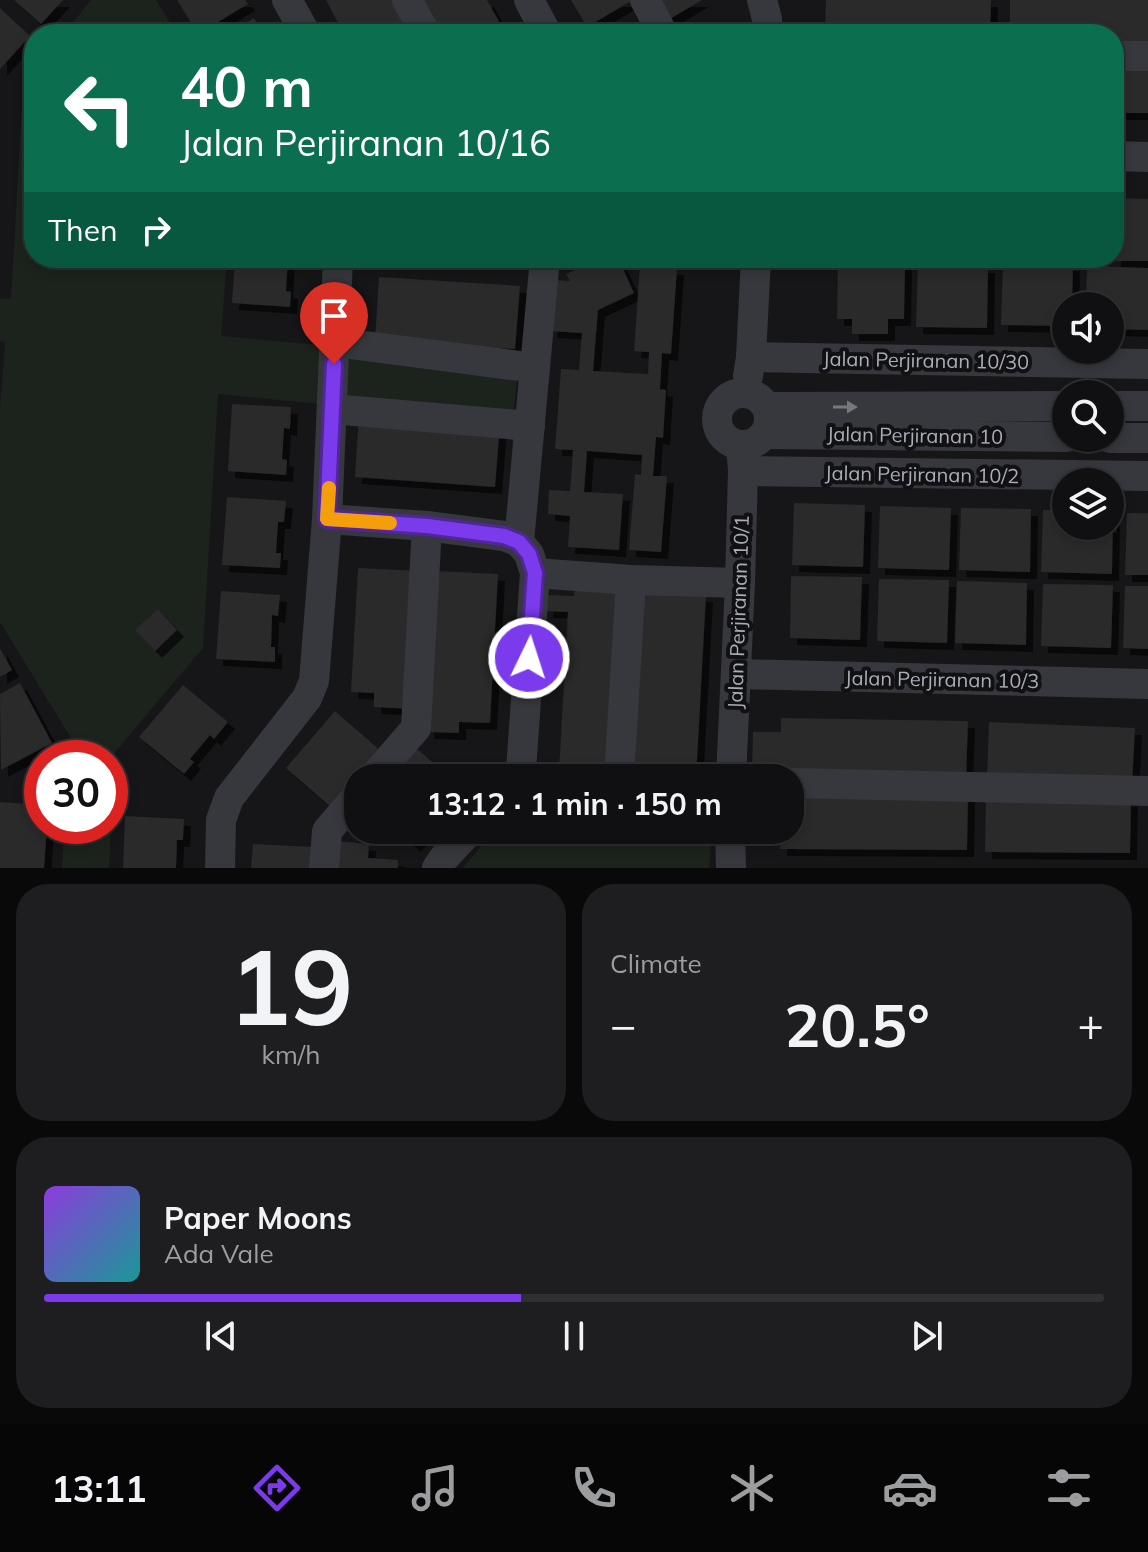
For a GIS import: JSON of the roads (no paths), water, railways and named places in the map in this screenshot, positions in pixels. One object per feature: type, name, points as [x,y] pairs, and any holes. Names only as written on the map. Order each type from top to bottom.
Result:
[{"type":"street","points":[[287,0],[300,24]]},
{"type":"street","points":[[407,0],[420,24]]},
{"type":"street","points":[[529,0],[542,24]]},
{"type":"street","points":[[645,0],[658,24]]},
{"type":"street","points":[[762,0],[767,24]]},
{"type":"street","points":[[1124,56],[1148,56]]},
{"type":"street","points":[[1124,156],[1148,157]]},
{"type":"street","points":[[220,868],[221,820],[229,798],[307,698],[314,681],[327,519],[338,268]]},
{"type":"street","points":[[519,542],[544,268]]},
{"type":"street","name":"Jalan Perjiranan 10/1","points":[[732,764],[740,583],[752,430],[751,357],[755,268]]},
{"type":"street","points":[[335,342],[535,368]]},
{"type":"street","name":"Jalan Perjiranan 10/30","points":[[751,357],[1148,364]]},
{"type":"street","points":[[1124,406],[1148,406]]},
{"type":"street","name":"Jalan Perjiranan 10","points":[[752,430],[1052,407]]},
{"type":"street","points":[[332,409],[530,426]]},
{"type":"street","name":"Jalan Perjiranan 10","points":[[752,430],[1052,437]]},
{"type":"street","name":"Jalan Perjiranan 10/2","points":[[752,430],[1148,476]]},
{"type":"street","points":[[1124,438],[1148,438]]},
{"type":"street","points":[[327,519],[427,526],[504,536],[519,542],[529,554],[535,573],[521,764]]},
{"type":"street","points":[[385,764],[416,728],[427,526]]},
{"type":"street","points":[[535,573],[740,583]]},
{"type":"street","points":[[620,764],[631,580]]},
{"type":"street","name":"Jalan Perjiranan 10/3","points":[[737,674],[1148,684]]},
{"type":"street","points":[[804,783],[1148,791]]},
{"type":"street","points":[[324,868],[327,831],[344,811]]},
{"type":"street","points":[[437,868],[457,844]]},
{"type":"street","points":[[730,844],[731,868]]}]
